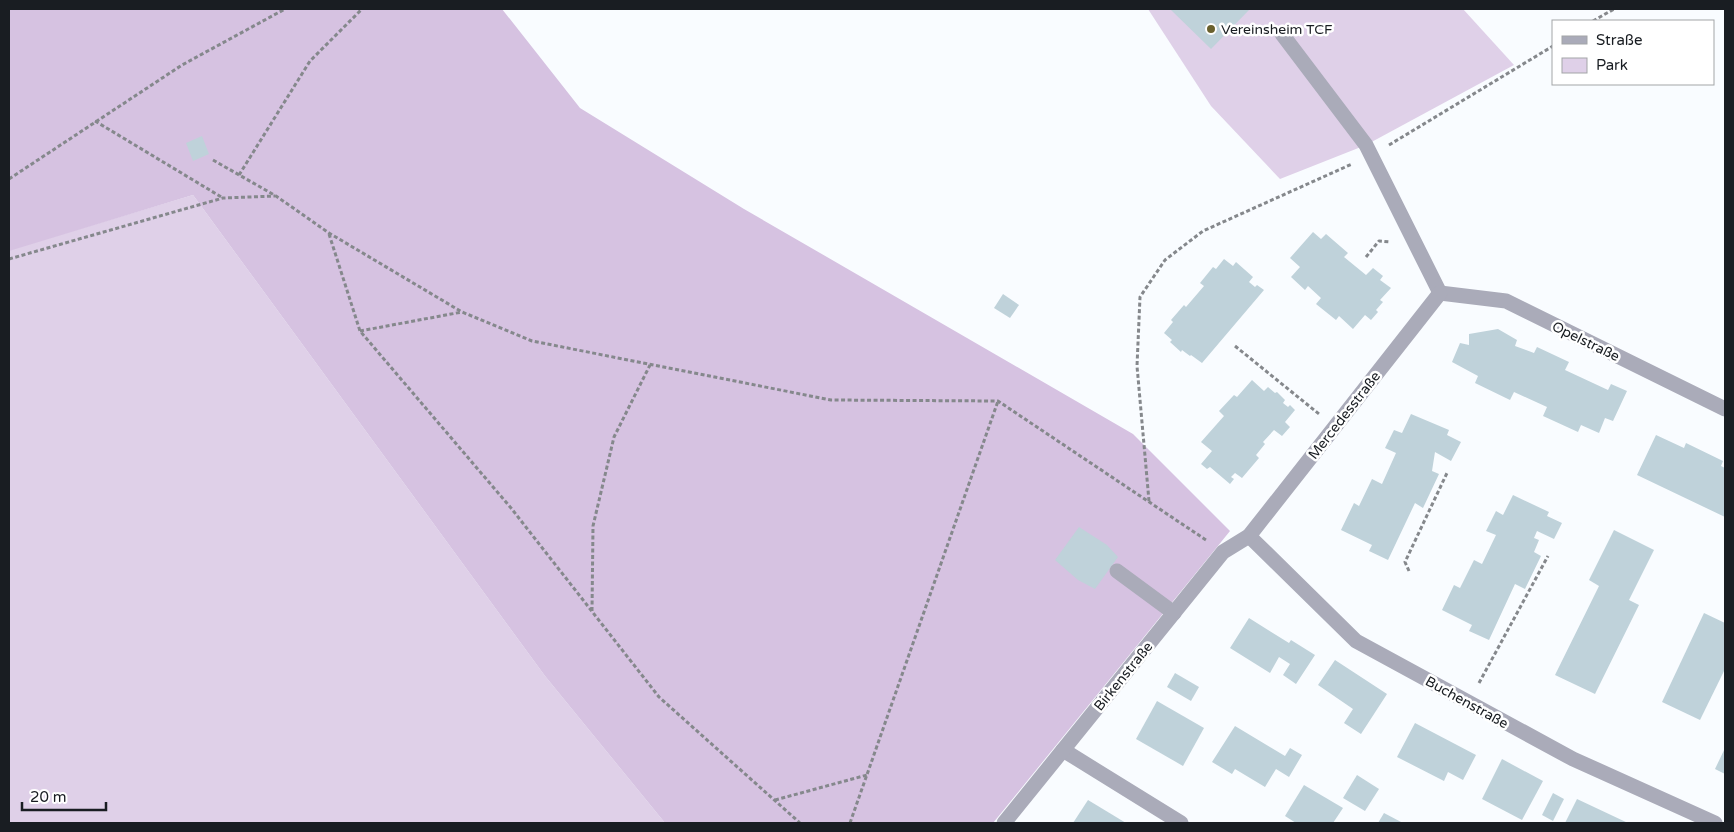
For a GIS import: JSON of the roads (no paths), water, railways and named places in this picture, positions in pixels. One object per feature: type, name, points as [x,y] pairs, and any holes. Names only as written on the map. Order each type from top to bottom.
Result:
[{"type":"street","points":[[1282,34],[1361,138],[1440,293]]},
{"type":"street","name":"Opelstraße","points":[[1440,293],[1506,301],[1725,409]]},
{"type":"street","name":"Mercedesstraße","points":[[1249,536],[1440,293]]},
{"type":"street","name":"Birkenstraße","points":[[1004,823],[1223,552],[1249,536]]},
{"type":"street","name":"Buchenstraße","points":[[1249,536],[1356,641],[1573,759],[1715,823]]},
{"type":"street","points":[[1117,571],[1174,613]]},
{"type":"street","points":[[1063,750],[1181,823]]},
{"type":"place","name":"Vereinsheim TCF","points":[[1211,29]]}]
